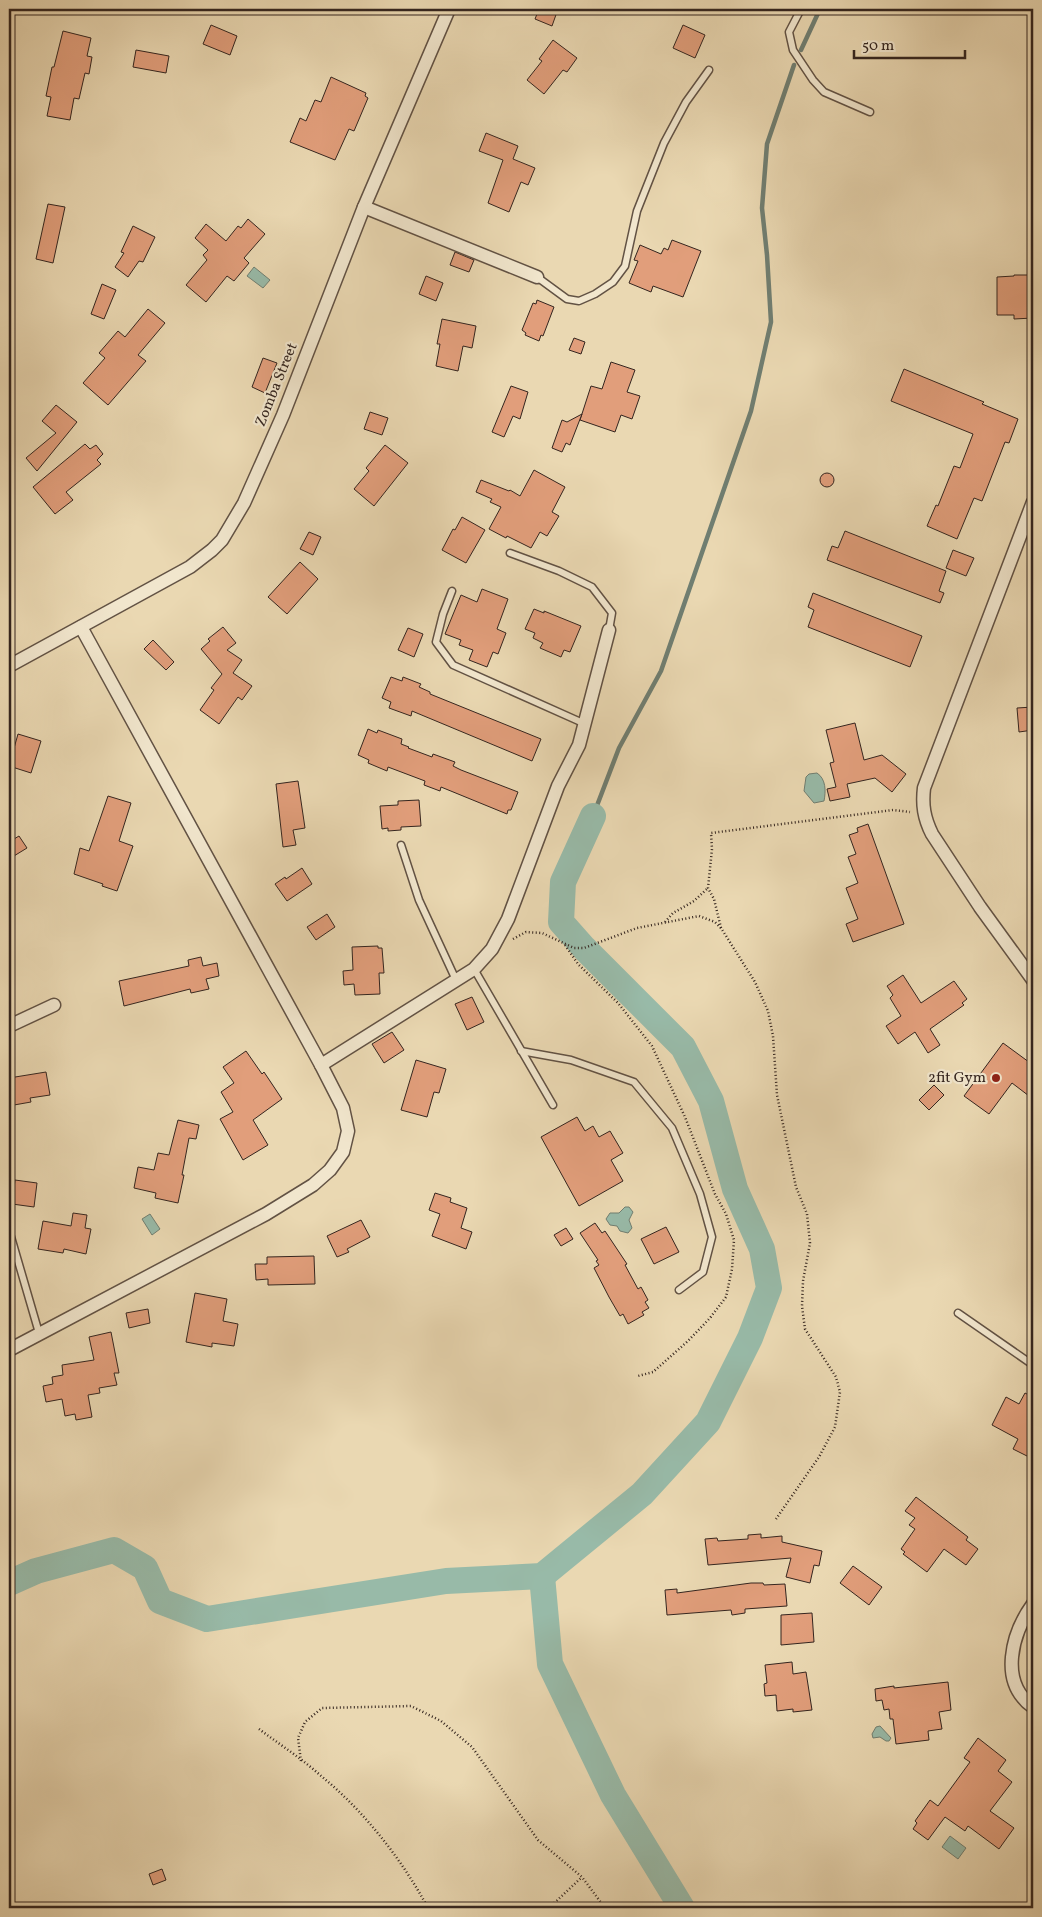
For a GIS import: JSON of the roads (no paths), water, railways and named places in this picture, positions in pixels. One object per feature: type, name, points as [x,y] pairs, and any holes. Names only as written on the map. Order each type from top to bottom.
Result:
[{"type":"street","name":"Zomba Street","points":[[9,666],[190,567],[212,550],[230,528],[283,415],[364,207],[449,9]]},
{"type":"street","points":[[364,207],[537,277]]},
{"type":"street","points":[[1033,502],[924,788],[923,801],[924,813],[932,834],[980,907],[1033,980]]},
{"type":"street","points":[[9,1350],[266,1214],[313,1185],[330,1170],[343,1152],[348,1131],[343,1108],[321,1065],[81,627]]},
{"type":"street","points":[[321,1065],[474,969],[492,949],[508,919],[558,786],[578,745],[609,630]]},
{"type":"street","points":[[9,1026],[54,1005]]},
{"type":"street","points":[[1033,1604],[1024,1617],[1013,1647],[1012,1675],[1016,1688],[1033,1707]]},
{"type":"lane","points":[[801,9],[789,32],[793,50],[813,80],[824,92],[870,112]]},
{"type":"lane","points":[[537,277],[567,299],[579,301],[595,294],[613,282],[625,266],[636,211],[664,143],[686,102],[709,70]]},
{"type":"lane","points":[[510,553],[559,571],[592,587],[612,613],[609,630]]},
{"type":"lane","points":[[449,599],[452,591],[443,614],[436,642],[453,665],[583,723]]},
{"type":"lane","points":[[400,845],[419,900],[456,980]]},
{"type":"lane","points":[[474,969],[553,1105]]},
{"type":"lane","points":[[521,1051],[571,1060],[634,1082],[672,1128],[700,1194],[712,1236],[703,1272],[679,1290]]},
{"type":"lane","points":[[9,1230],[38,1333]]},
{"type":"lane","points":[[958,1313],[1033,1365]]},
{"type":"waterway","points":[[801,50],[820,9]]},
{"type":"waterway","points":[[593,816],[619,748],[661,671],[751,411],[771,322],[762,208],[767,144],[794,65]]},
{"type":"waterway","points":[[9,1583],[36,1571],[114,1550],[145,1568],[160,1601],[207,1619],[446,1581],[542,1576],[642,1494],[708,1422],[750,1338],[769,1288],[762,1249],[735,1189],[711,1101],[683,1047],[584,948],[561,922],[563,882],[593,816]]},
{"type":"waterway","points":[[542,1576],[550,1664],[613,1795],[682,1908]]},
{"type":"place","name":"2fit Gym","points":[[996,1078]]}]
